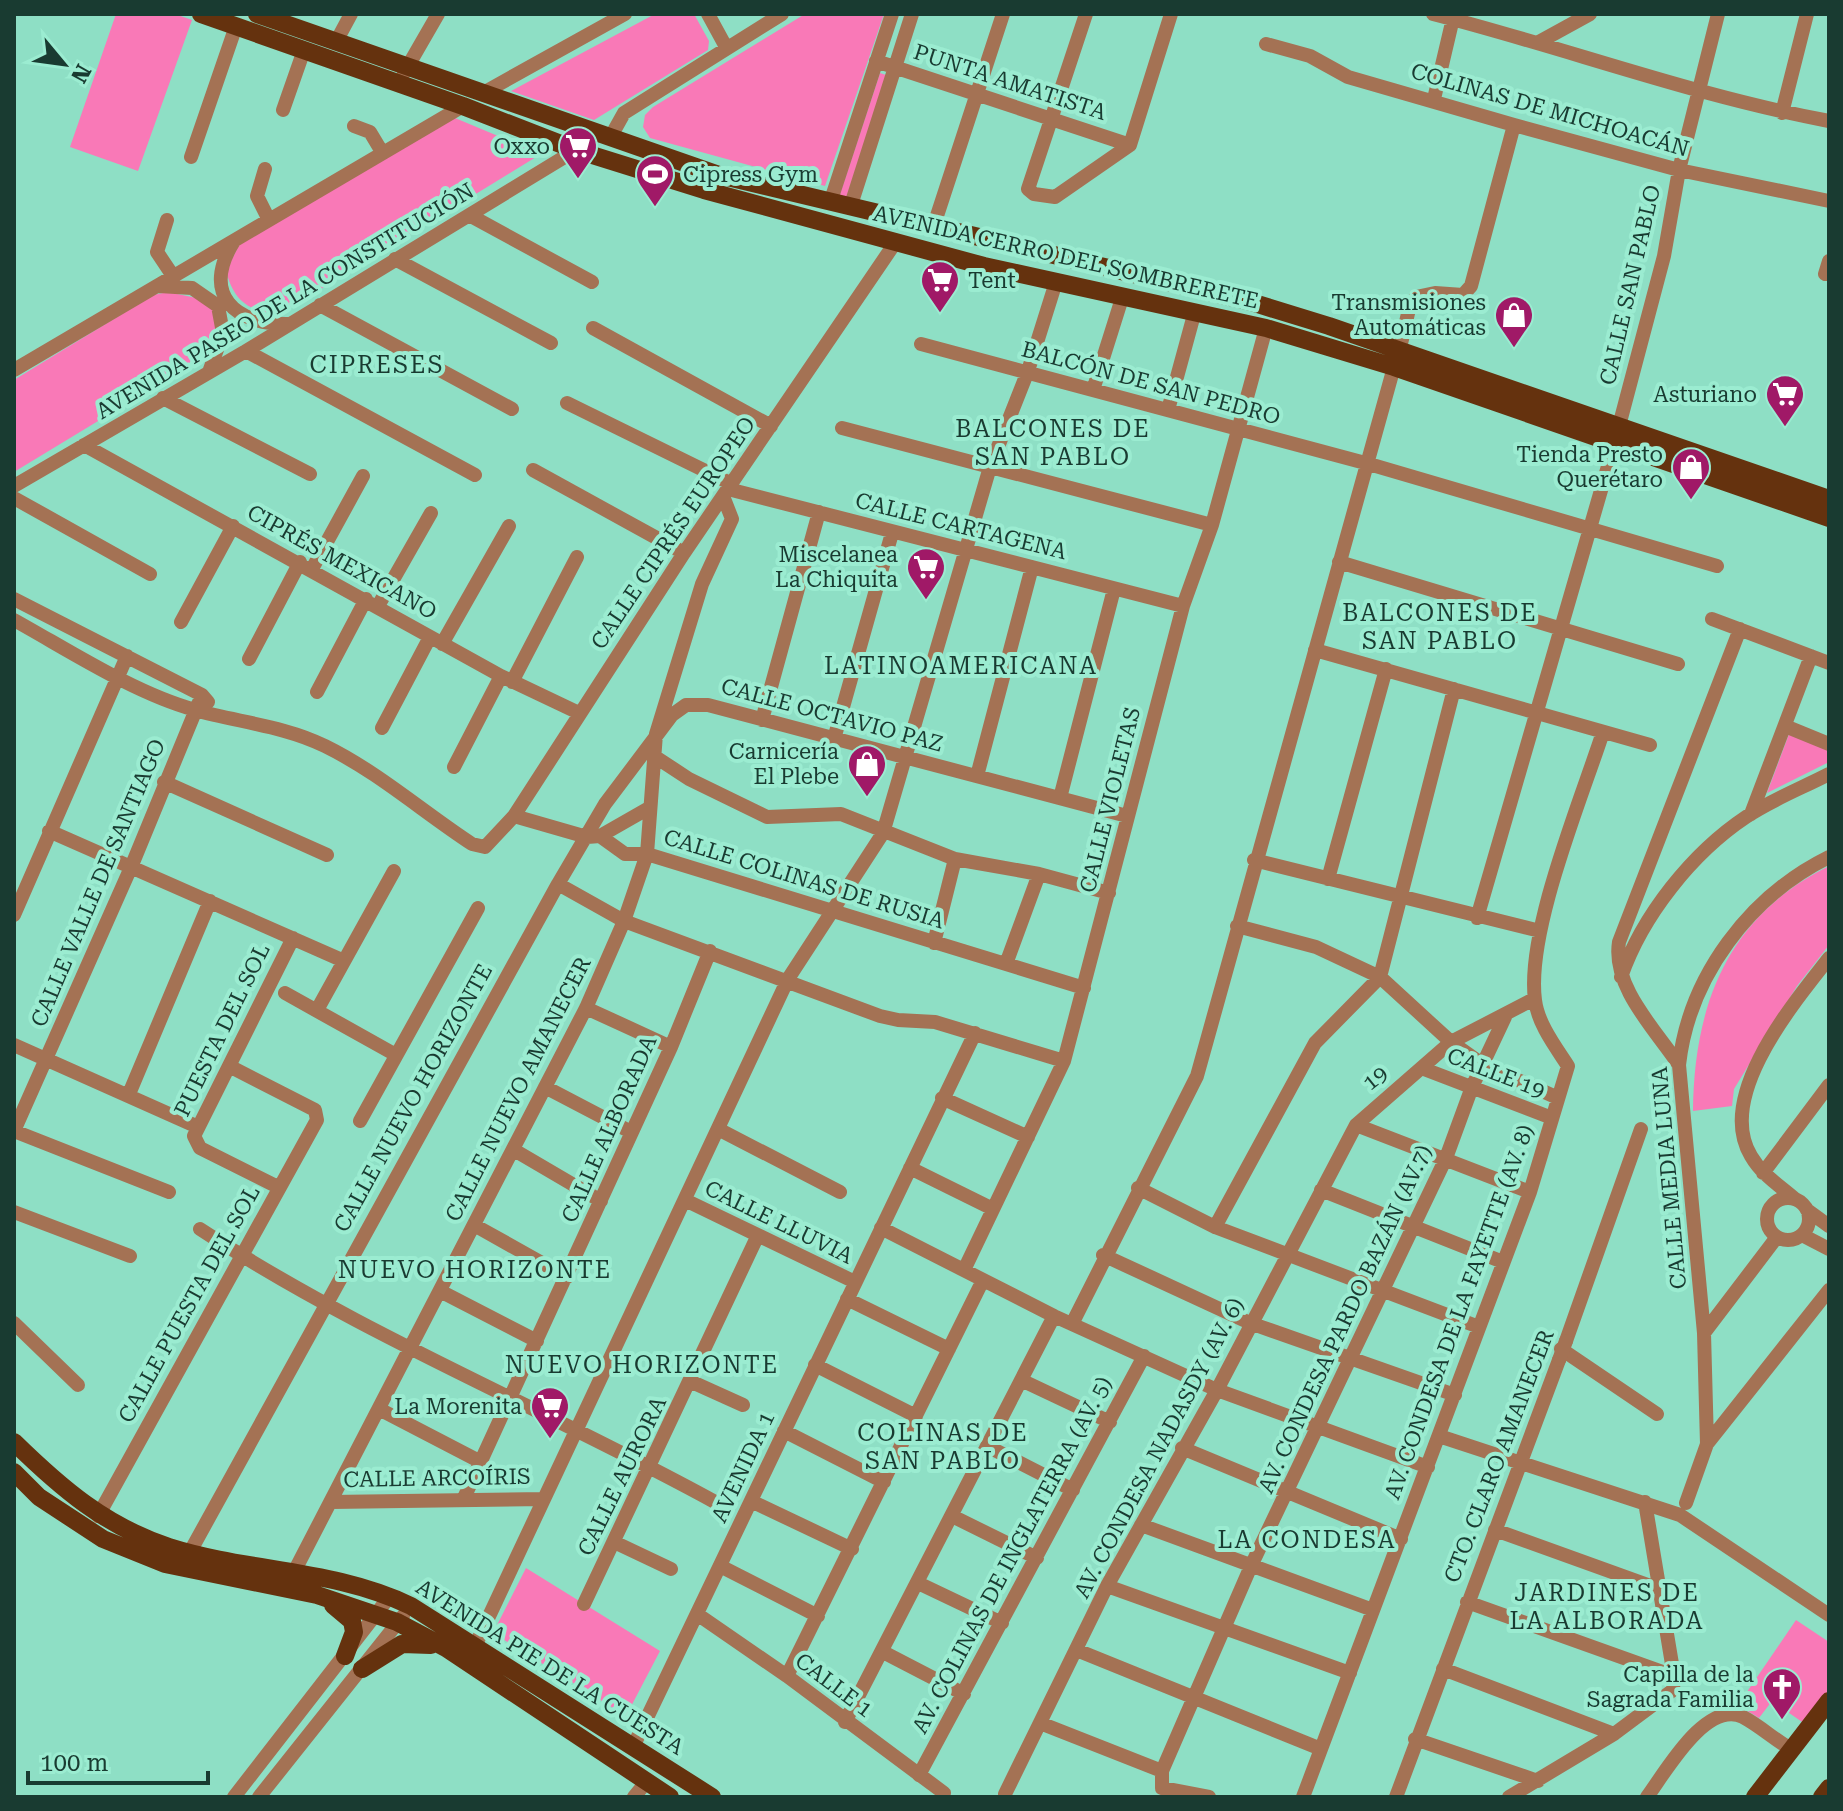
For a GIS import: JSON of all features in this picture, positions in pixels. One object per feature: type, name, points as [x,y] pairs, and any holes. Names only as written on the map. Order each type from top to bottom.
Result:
[{"type":"main road","name":"AVENIDA CERRO DEL SOMBRERETE","points":[[201,14],[304,50],[483,93],[719,175],[1251,302],[1400,348],[1829,518]]},
{"type":"main road","name":"AVENIDA CERRO DEL SOMBRERETE","points":[[262,15],[337,40],[463,106],[576,150],[704,190],[895,243],[1266,328],[1829,499]]},
{"type":"main road","name":"AVENIDA PIE DE LA CUESTA","points":[[14,1442],[65,1492],[98,1516],[141,1537],[190,1552],[294,1572],[390,1596],[411,1606],[476,1644],[712,1797]]},
{"type":"main road","name":"AVENIDA PIE DE LA CUESTA","points":[[14,1472],[39,1497],[103,1539],[165,1564],[317,1595],[397,1622],[446,1648],[670,1797]]},
{"type":"main road","points":[[317,1595],[347,1612],[352,1621],[354,1632],[345,1656]]},
{"type":"main road","points":[[362,1669],[402,1644],[418,1642],[446,1648]]},
{"type":"main road","points":[[1755,1797],[1829,1701]]},
{"type":"main road","points":[[1822,1797],[1829,1788]]},
{"type":"street","points":[[337,40],[351,14]]},
{"type":"street","points":[[403,76],[438,14]]},
{"type":"street","points":[[483,93],[625,14]]},
{"type":"street","points":[[708,14],[726,47]]},
{"type":"street","points":[[610,138],[624,113],[782,14]]},
{"type":"street","points":[[830,203],[892,14]]},
{"type":"street","points":[[850,208],[912,14]]},
{"type":"street","points":[[933,228],[1003,14]]},
{"type":"street","points":[[1086,14],[1028,189],[1034,194],[1055,197],[1130,145],[1171,14]]},
{"type":"street","points":[[1433,14],[1454,17],[1539,42],[1697,92],[1829,121]]},
{"type":"street","points":[[1539,42],[1590,14]]},
{"type":"street","name":"CALLE SAN PABLO","points":[[1477,918],[1617,434],[1664,256],[1679,170],[1718,14]]},
{"type":"street","points":[[1782,113],[1807,14]]},
{"type":"street","points":[[1434,99],[1454,17]]},
{"type":"street","points":[[191,157],[236,26]]},
{"type":"street","name":"COLINAS DE MICHOACÁN","points":[[1266,44],[1310,56],[1348,77],[1434,99],[1514,125],[1679,170],[1829,201]]},
{"type":"street","points":[[283,110],[304,50]]},
{"type":"street","name":"PUNTA AMATISTA","points":[[876,61],[1130,145]]},
{"type":"street","points":[[14,370],[463,106]]},
{"type":"street","points":[[1400,348],[1409,309],[1416,297],[1435,293],[1463,295],[1471,286],[1514,125]]},
{"type":"street","points":[[354,126],[370,132],[382,152]]},
{"type":"street","name":"AVENIDA PASEO DE LA CONSTITUCIÓN","points":[[14,486],[246,351],[576,150]]},
{"type":"street","points":[[265,169],[257,196],[268,218]]},
{"type":"street","points":[[471,216],[592,282]]},
{"type":"street","points":[[167,220],[157,252],[173,276]]},
{"type":"street","points":[[237,237],[221,268],[221,286],[226,300],[252,320],[289,324]]},
{"type":"street","name":"CALLE CIPRÉS EUROPEO","points":[[216,712],[321,744],[377,776],[472,844],[485,847],[514,816],[684,553],[895,243]]},
{"type":"street","points":[[395,259],[551,343]]},
{"type":"street","points":[[476,1644],[788,979],[884,831],[990,467],[1028,371],[1056,282]]},
{"type":"street","points":[[1159,304],[1163,282]]},
{"type":"street","points":[[154,287],[192,288],[218,306],[223,333],[209,373]]},
{"type":"street","points":[[1094,387],[1123,295]]},
{"type":"street","points":[[320,305],[512,409]]},
{"type":"street","points":[[1168,410],[1195,311]]},
{"type":"street","points":[[593,328],[771,426]]},
{"type":"street","name":"CALLE VIOLETAS","points":[[964,1270],[1064,1061],[1183,606],[1212,525],[1266,328]]},
{"type":"street","name":"BALCÓN DE SAN PEDRO","points":[[921,344],[1094,387],[1717,566]]},
{"type":"street","points":[[246,351],[475,475]]},
{"type":"street","points":[[1072,1324],[1197,1076],[1254,860],[1369,464],[1394,367]]},
{"type":"street","points":[[163,398],[310,474]]},
{"type":"street","name":"CALLE CARTAGENA","points":[[567,403],[728,489],[1183,606]]},
{"type":"street","points":[[842,428],[1212,525]]},
{"type":"street","name":"CIPRÉS MEXICANO","points":[[84,445],[306,565],[506,679],[579,713]]},
{"type":"street","points":[[533,470],[684,553]]},
{"type":"street","points":[[249,659],[363,476]]},
{"type":"street","points":[[656,734],[702,584],[732,519],[728,489]]},
{"type":"street","points":[[14,498],[150,574]]},
{"type":"street","points":[[762,720],[819,512]]},
{"type":"street","points":[[317,692],[431,513]]},
{"type":"street","points":[[181,622],[233,526]]},
{"type":"street","points":[[382,728],[509,526]]},
{"type":"street","points":[[834,739],[892,533]]},
{"type":"street","points":[[454,767],[577,557]]},
{"type":"street","points":[[1339,562],[1678,664]]},
{"type":"street","points":[[977,776],[1032,567]]},
{"type":"street","points":[[1060,798],[1114,589]]},
{"type":"street","points":[[14,599],[202,695],[216,712]]},
{"type":"street","points":[[1712,619],[1829,663]]},
{"type":"street","points":[[14,620],[118,677],[196,710],[216,712]]},
{"type":"street","points":[[1679,1065],[1620,978],[1616,960],[1619,942],[1740,629]]},
{"type":"street","points":[[1315,650],[1650,745]]},
{"type":"street","points":[[14,915],[127,656]]},
{"type":"street","points":[[1751,814],[1811,656]]},
{"type":"street","points":[[1328,879],[1386,669]]},
{"type":"street","points":[[1215,1227],[1315,1043],[1380,977],[1454,689]]},
{"type":"street","name":"CALLE VALLE DE SANTIAGO","points":[[14,1131],[132,865],[202,695]]},
{"type":"street","name":"CALLE OCTAVIO PAZ","points":[[593,836],[605,804],[656,734],[686,705],[708,705],[1127,816]]},
{"type":"street","points":[[1785,726],[1829,744]]},
{"type":"street","points":[[1451,1042],[1505,1017],[1534,999],[1540,931],[1603,732]]},
{"type":"street","name":"CALLE NUEVO AMANECER","points":[[294,1572],[586,1008],[624,921],[647,854],[656,734]]},
{"type":"street","points":[[654,756],[689,779],[767,817],[841,814],[955,859],[1039,874],[1109,893]]},
{"type":"street","points":[[1620,978],[1629,954],[1690,865],[1751,814],[1829,774]]},
{"type":"street","points":[[164,782],[327,855]]},
{"type":"street","points":[[593,836],[649,808]]},
{"type":"street","name":"CALLE COLINAS DE RUSIA","points":[[514,816],[593,836],[625,854],[647,854],[1084,988]]},
{"type":"street","points":[[49,831],[344,961]]},
{"type":"street","name":"CALLE NUEVO HORIZONTE","points":[[190,1552],[324,1303],[558,884],[593,836]]},
{"type":"street","name":"CALLE MEDIA LUNA","points":[[1686,1503],[1707,1444],[1704,1333],[1679,1065],[1682,1035],[1735,930],[1776,888],[1829,857]]},
{"type":"street","points":[[934,943],[955,859]]},
{"type":"street","points":[[1254,860],[1477,918],[1540,931]]},
{"type":"street","points":[[317,1010],[394,871]]},
{"type":"street","points":[[1006,964],[1039,874]]},
{"type":"street","points":[[558,884],[624,921],[788,979],[880,1016],[935,1022],[1064,1061]]},
{"type":"street","points":[[129,1094],[210,901]]},
{"type":"street","points":[[360,1121],[478,908]]},
{"type":"street","points":[[1237,926],[1316,947],[1380,977],[1451,1042],[1482,1064],[1506,1078],[1558,1098]]},
{"type":"street","name":"PUESTA DEL SOL","points":[[278,1187],[196,1144],[198,1127],[293,938]]},
{"type":"street","name":"CALLE ALBORADA","points":[[464,1498],[671,1047],[710,951]]},
{"type":"street","points":[[1829,958],[1802,994],[1744,1090],[1741,1124],[1749,1153],[1763,1173],[1829,1226]]},
{"type":"street","points":[[285,993],[396,1055]]},
{"type":"street","name":"AV. CONDESA DE LA FAYETTE (AV. 8)","points":[[1303,1797],[1530,1192],[1568,1066],[1548,1036],[1534,999]]},
{"type":"street","points":[[586,1008],[671,1047]]},
{"type":"street","name":"AV. CONDESA PARDO BAZÁN (AV.7)","points":[[1209,1797],[1162,1788],[1162,1771],[1251,1566],[1446,1158],[1472,1087],[1505,1017]]},
{"type":"street","name":"AVENIDA 1","points":[[633,1747],[975,1033]]},
{"type":"street","name":"19","points":[[1356,1125],[1424,1069],[1451,1042]]},
{"type":"street","points":[[14,1045],[198,1127]]},
{"type":"street","name":"CALLE PUESTA DEL SOL","points":[[98,1516],[318,1114],[229,1066]]},
{"type":"street","name":"CALLE 19","points":[[1424,1069],[1552,1118]]},
{"type":"street","points":[[1497,1097],[1506,1078]]},
{"type":"street","points":[[1763,1173],[1829,1085]]},
{"type":"street","points":[[545,1087],[631,1132]]},
{"type":"street","points":[[942,1098],[1028,1137]]},
{"type":"street","points":[[1356,1125],[1530,1192]]},
{"type":"street","name":"AV. CONDESA NADASDY (AV. 6)","points":[[1005,1794],[1079,1651],[1107,1586],[1217,1390],[1285,1255],[1356,1125]]},
{"type":"street","points":[[718,1129],[840,1192]]},
{"type":"street","name":"CTO. CLARO AMANECER","points":[[1396,1797],[1467,1602],[1523,1463],[1641,1129]]},
{"type":"street","points":[[14,1131],[169,1192]]},
{"type":"street","points":[[514,1150],[601,1201]]},
{"type":"street","points":[[910,1168],[993,1209]]},
{"type":"street","points":[[1138,1188],[1215,1227],[1479,1327]]},
{"type":"street","points":[[1321,1190],[1503,1262]]},
{"type":"street","points":[[1795,1199],[1780,1199],[1769,1210],[1768,1225],[1777,1237],[1790,1240],[1802,1235],[1809,1223],[1807,1210]]},
{"type":"street","name":"CALLE LLUVIA","points":[[685,1200],[855,1282]]},
{"type":"street","points":[[14,1212],[130,1256]]},
{"type":"street","points":[[474,1225],[567,1277]]},
{"type":"street","points":[[881,1228],[1054,1316],[1217,1390],[1428,1467]]},
{"type":"street","points":[[200,1229],[242,1256],[410,1350],[651,1467],[715,1502]]},
{"type":"street","name":"CALLE AURORA","points":[[584,1604],[692,1382],[758,1235]]},
{"type":"street","points":[[1802,1235],[1829,1249]]},
{"type":"street","points":[[1704,1333],[1777,1237]]},
{"type":"street","points":[[1104,1256],[1250,1323],[1455,1395]]},
{"type":"street","points":[[787,1676],[983,1280]]},
{"type":"street","points":[[1707,1444],[1829,1290]]},
{"type":"street","points":[[440,1291],[537,1341]]},
{"type":"street","points":[[847,1299],[949,1349]]},
{"type":"street","points":[[845,1722],[1054,1316]]},
{"type":"street","points":[[14,1323],[78,1385]]},
{"type":"street","points":[[1562,1350],[1657,1414]]},
{"type":"street","name":"AV. COLINAS DE INGLATERRA (AV. 5)","points":[[919,1775],[1144,1356]]},
{"type":"street","points":[[815,1365],[916,1416]]},
{"type":"street","points":[[1021,1380],[1110,1422]]},
{"type":"street","points":[[692,1382],[743,1405]]},
{"type":"street","points":[[379,1409],[481,1462]]},
{"type":"street","points":[[784,1431],[884,1482]]},
{"type":"street","points":[[1439,1436],[1680,1515],[1829,1615]]},
{"type":"street","points":[[987,1446],[1073,1490]]},
{"type":"street","points":[[1182,1448],[1401,1539]]},
{"type":"street","name":"CALLE ARCOÍRIS","points":[[331,1502],[544,1499]]},
{"type":"street","points":[[751,1501],[852,1549]]},
{"type":"street","points":[[1509,1797],[1614,1734],[1673,1690],[1674,1676],[1645,1502]]},
{"type":"street","points":[[952,1516],[1037,1558]]},
{"type":"street","points":[[1141,1525],[1373,1610]]},
{"type":"street","points":[[1495,1530],[1659,1589]]},
{"type":"street","points":[[614,1542],[671,1569]]},
{"type":"street","points":[[720,1566],[818,1616]]},
{"type":"street","points":[[918,1583],[1002,1623]]},
{"type":"street","points":[[1107,1586],[1350,1673]]},
{"type":"street","points":[[234,1797],[390,1596]]},
{"type":"street","points":[[1467,1602],[1674,1676]]},
{"type":"street","points":[[259,1797],[411,1606]]},
{"type":"street","name":"CALLE 1","points":[[697,1614],[787,1676],[944,1793]]},
{"type":"street","points":[[1079,1651],[1321,1749]]},
{"type":"street","points":[[883,1652],[964,1694]]},
{"type":"street","points":[[1443,1669],[1614,1734]]},
{"type":"street","points":[[1647,1797],[1690,1738],[1706,1723],[1726,1714],[1741,1716],[1791,1749]]},
{"type":"street","points":[[1040,1723],[1162,1771]]},
{"type":"street","points":[[1415,1739],[1538,1781]]},
{"type":"street","points":[[634,1797],[647,1781]]},
{"type":"shaded area","points":[[116,14],[175,14],[192,20],[138,171],[70,147]]},
{"type":"shaded area","points":[[655,14],[694,14],[709,41],[708,50],[594,120],[511,91]]},
{"type":"shaded area","points":[[805,14],[884,14],[825,186],[650,138],[643,127],[645,115],[653,107]]},
{"type":"shaded area","points":[[880,73],[886,75],[846,199],[839,197]]},
{"type":"shaded area","points":[[455,118],[541,154],[280,314],[252,308],[239,298],[226,271],[240,243]]},
{"type":"shaded area","points":[[168,292],[201,299],[213,309],[217,339],[207,355],[14,472],[14,380],[153,295]]},
{"type":"shaded area","points":[[1789,734],[1829,751],[1829,762],[1767,793]]},
{"type":"shaded area","points":[[1829,866],[1829,945],[1797,986],[1734,1089],[1732,1106],[1693,1111],[1700,1035],[1724,967],[1742,937],[1765,910],[1794,886]]},
{"type":"shaded area","points":[[526,1568],[660,1651],[626,1716],[493,1633]]},
{"type":"shaded area","points":[[1796,1620],[1829,1642],[1829,1692],[1805,1724],[1772,1701],[1759,1718],[1738,1705]]},
{"type":"place","name":"Oxxo","points":[[578,180]]},
{"type":"place","name":"Cipress Gym","points":[[655,208]]},
{"type":"place","name":"Tent","points":[[940,314]]},
{"type":"place","name":"Transmisiones Automáticas","points":[[1514,349]]},
{"type":"place","name":"Asturiano","points":[[1785,428]]},
{"type":"place","name":"Tienda Presto Querétaro","points":[[1691,501]]},
{"type":"place","name":"Miscelanea La Chiquita","points":[[926,601]]},
{"type":"place","name":"Carnicería El Plebe","points":[[867,798]]},
{"type":"place","name":"La Morenita","points":[[550,1440]]},
{"type":"place","name":"Capilla de la Sagrada Familia","points":[[1782,1721]]},
{"type":"district","name":"CIPRESES","points":[[377,365]]},
{"type":"district","name":"BALCONES DE SAN PABLO","points":[[1053,443]]},
{"type":"district","name":"BALCONES DE SAN PABLO","points":[[1440,627]]},
{"type":"district","name":"LATINOAMERICANA","points":[[961,666]]},
{"type":"district","name":"NUEVO HORIZONTE","points":[[475,1270]]},
{"type":"district","name":"NUEVO HORIZONTE","points":[[642,1365]]},
{"type":"district","name":"COLINAS DE SAN PABLO","points":[[943,1447]]},
{"type":"district","name":"LA CONDESA","points":[[1307,1540]]},
{"type":"district","name":"JARDINES DE LA ALBORADA","points":[[1607,1607]]}]
